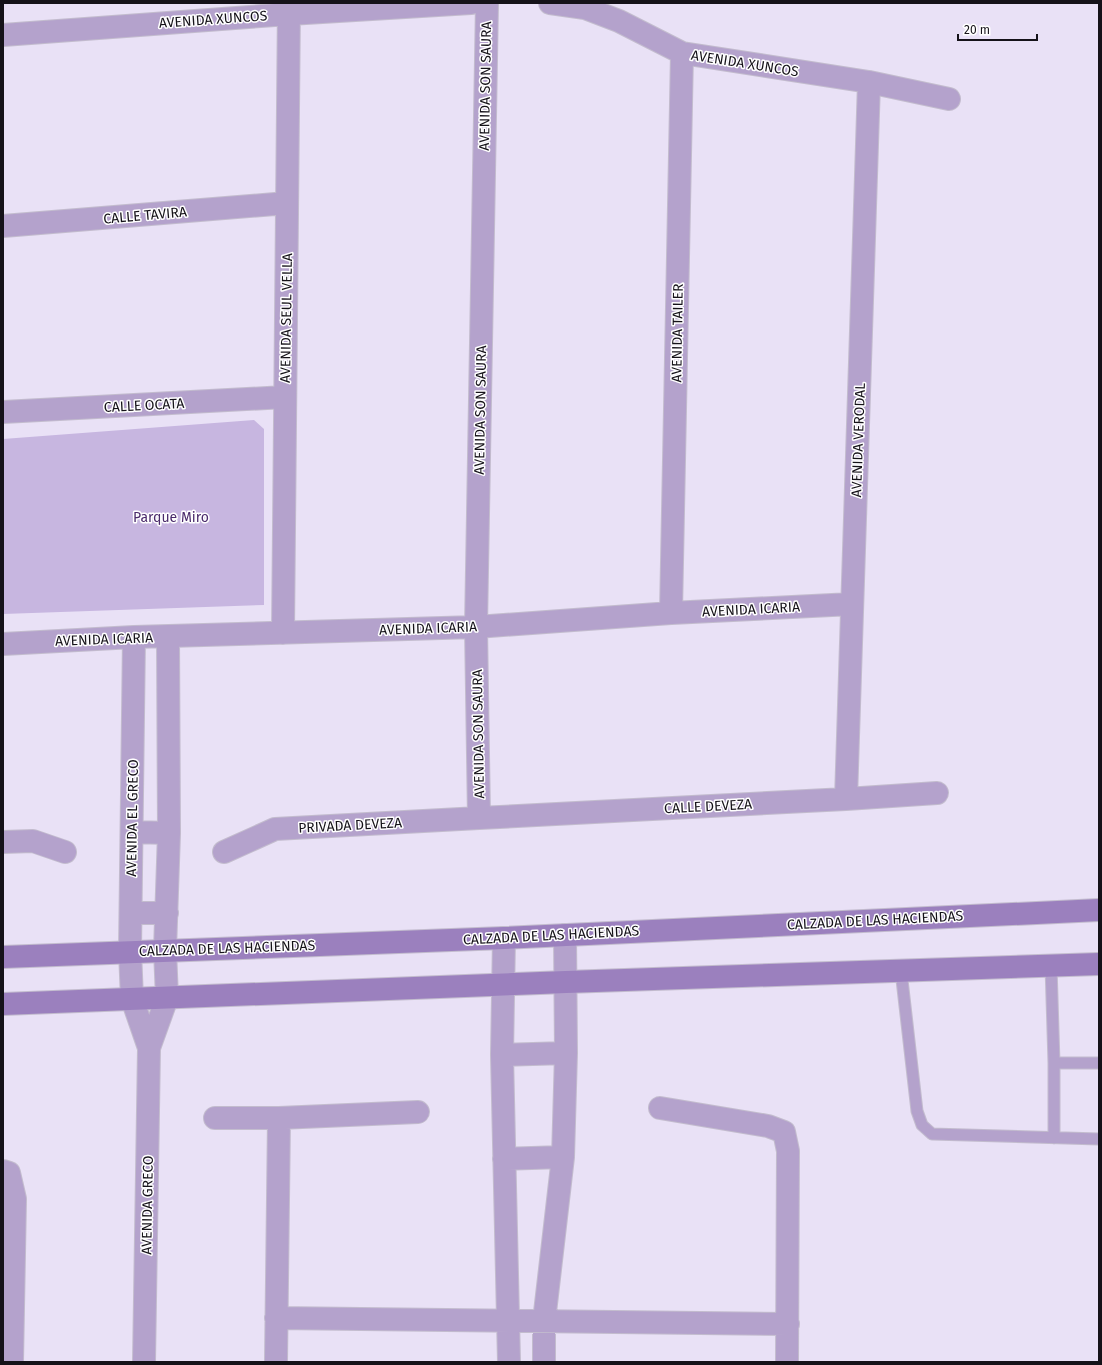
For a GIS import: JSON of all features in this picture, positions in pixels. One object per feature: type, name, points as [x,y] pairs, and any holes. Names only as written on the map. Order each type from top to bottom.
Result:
[{"type":"main road","name":"CALZADA DE LAS HACIENDAS","points":[[3,957],[504,938],[1099,910]]},
{"type":"main road","points":[[3,1004],[566,982],[1099,964]]},
{"type":"street","name":"AVENIDA XUNCOS","points":[[3,35],[289,8],[471,3]]},
{"type":"street","name":"AVENIDA SON SAURA","points":[[480,818],[476,627],[487,3]]},
{"type":"street","name":"AVENIDA XUNCOS","points":[[550,3],[585,8],[619,21],[682,53],[869,82],[949,99]]},
{"type":"street","name":"AVENIDA SEUL VELLA","points":[[283,633],[289,8]]},
{"type":"street","name":"AVENIDA TAILER","points":[[671,613],[682,53]]},
{"type":"street","name":"AVENIDA VERODAL","points":[[846,799],[869,82]]},
{"type":"street","name":"CALLE TAVIRA","points":[[3,226],[287,203]]},
{"type":"street","name":"CALLE OCATA","points":[[3,412],[286,397]]},
{"type":"street","name":"AVENIDA ICARIA","points":[[3,644],[134,637],[476,627],[671,613],[852,604]]},
{"type":"street","name":"AVENIDA EL GRECO","points":[[132,999],[130,951],[134,637]]},
{"type":"street","points":[[166,998],[165,950],[169,834],[168,637]]},
{"type":"street","name":"CALLE DEVEZA","points":[[480,818],[937,793]]},
{"type":"street","name":"PRIVADA DEVEZA","points":[[224,852],[275,829],[480,818]]},
{"type":"street","points":[[132,832],[169,834]]},
{"type":"street","points":[[3,842],[33,841],[65,852]]},
{"type":"street","points":[[131,913],[167,913]]},
{"type":"street","points":[[544,1362],[544,1321],[563,1158],[566,1053],[566,934]]},
{"type":"street","points":[[504,938],[502,1054],[510,1362]]},
{"type":"street","name":"AVENIDA GRECO","points":[[144,1362],[149,1048],[166,998]]},
{"type":"street","name":"AVENIDA GRECO","points":[[132,999],[149,1048]]},
{"type":"street","points":[[502,1054],[566,1053]]},
{"type":"street","points":[[660,1108],[768,1126],[784,1132],[788,1151],[787,1362]]},
{"type":"street","points":[[215,1118],[279,1118],[418,1112]]},
{"type":"street","points":[[276,1362],[279,1118]]},
{"type":"street","points":[[504,1159],[563,1158]]},
{"type":"street","points":[[6,1172],[15,1199],[12,1362]]},
{"type":"street","points":[[276,1318],[788,1324]]},
{"type":"lane","points":[[1051,966],[1054,1063],[1054,1138]]},
{"type":"lane","points":[[901,971],[918,1111],[922,1125],[932,1134],[1099,1138]]},
{"type":"lane","points":[[1054,1063],[1099,1063]]},
{"type":"green space","name":"Parque Miro","points":[[254,420],[264,429],[264,605],[3,614],[3,439]]}]
